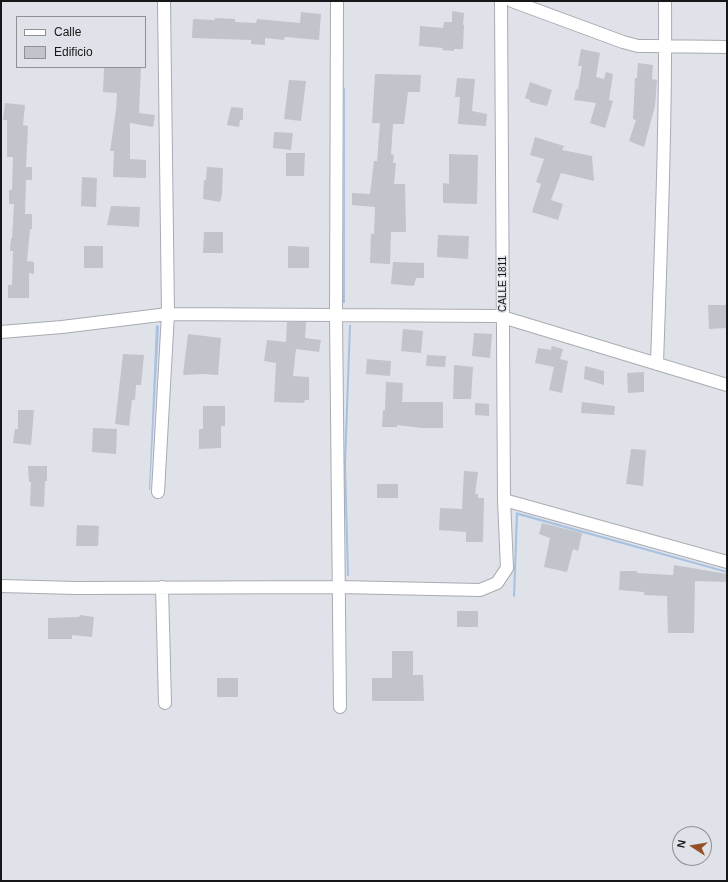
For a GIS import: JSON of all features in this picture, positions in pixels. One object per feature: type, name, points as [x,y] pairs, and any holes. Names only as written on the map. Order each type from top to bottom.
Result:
[{"type":"street","points":[[158,492],[168,314],[164,1]]},
{"type":"street","points":[[337,1],[336,314],[340,587],[340,707]]},
{"type":"street","name":"CALLE 1811","points":[[340,587],[480,590],[496,582],[507,568],[504,500],[501,1]]},
{"type":"street","points":[[512,1],[623,42],[638,46],[727,48]]},
{"type":"street","points":[[657,364],[663,191],[666,46],[665,1]]},
{"type":"street","points":[[1,332],[62,327],[168,314],[336,314],[503,317],[727,385]]},
{"type":"street","points":[[504,500],[727,562]]},
{"type":"street","points":[[1,586],[162,588],[340,587]]},
{"type":"street","points":[[162,588],[165,703]]},
{"type":"water","points":[[344,88],[345,303],[343,303]]},
{"type":"water","points":[[156,325],[159,326],[149,490]]},
{"type":"water","points":[[349,325],[351,325],[346,464],[349,576],[347,576],[344,463]]},
{"type":"water","points":[[516,512],[727,571],[727,573],[518,515],[515,597],[513,596]]},
{"type":"building","points":[[452,11],[464,13],[463,49],[454,49],[454,51],[442,50],[443,48],[419,46],[420,26],[443,28],[444,22],[452,22]]},
{"type":"building","points":[[301,12],[321,14],[319,40],[285,37],[284,40],[265,38],[265,45],[251,44],[251,40],[192,38],[193,19],[235,19],[235,22],[256,23],[257,19],[300,23]]},
{"type":"building","points":[[581,49],[600,53],[596,77],[604,79],[606,72],[613,74],[609,100],[613,101],[605,128],[590,123],[596,103],[574,100],[576,89],[578,90],[582,66],[578,66]]},
{"type":"building","points":[[638,63],[653,65],[652,79],[657,80],[655,106],[644,147],[629,141],[636,120],[633,119],[635,78],[637,78]]},
{"type":"building","points":[[104,68],[141,68],[139,113],[155,115],[153,127],[130,123],[130,159],[146,160],[146,178],[113,177],[114,151],[110,151],[117,93],[103,92]]},
{"type":"building","points":[[375,74],[421,75],[420,92],[408,92],[404,124],[393,124],[391,154],[394,155],[393,163],[396,163],[394,184],[405,184],[406,232],[391,232],[390,264],[370,263],[371,234],[374,234],[375,207],[352,205],[352,193],[370,194],[374,161],[377,161],[380,123],[372,123]]},
{"type":"building","points":[[457,78],[475,79],[472,111],[487,114],[486,126],[458,124],[460,97],[455,97]]},
{"type":"building","points":[[289,80],[306,81],[301,121],[284,119]]},
{"type":"building","points":[[530,82],[552,90],[547,106],[530,102],[530,100],[525,98]]},
{"type":"building","points":[[5,103],[25,105],[23,125],[28,126],[26,167],[32,167],[32,180],[26,180],[25,214],[32,214],[32,229],[30,229],[27,261],[34,262],[34,274],[29,273],[29,298],[8,298],[8,285],[12,285],[13,251],[10,251],[14,204],[9,204],[9,190],[12,190],[13,157],[7,157],[7,120],[3,120]]},
{"type":"building","points":[[231,107],[243,108],[243,120],[240,120],[239,127],[227,125]]},
{"type":"building","points":[[274,132],[293,133],[291,150],[273,148]]},
{"type":"building","points":[[535,137],[564,146],[562,150],[592,156],[594,181],[561,173],[551,200],[563,204],[558,220],[532,212],[541,184],[536,182],[544,159],[530,155]]},
{"type":"building","points":[[286,153],[305,153],[304,176],[286,176]]},
{"type":"building","points":[[449,154],[478,155],[477,204],[443,203],[443,183],[449,184]]},
{"type":"building","points":[[207,167],[223,168],[222,195],[220,202],[203,199],[204,180],[206,180]]},
{"type":"building","points":[[82,177],[97,178],[96,207],[81,206]]},
{"type":"building","points":[[111,206],[140,207],[139,227],[107,225]]},
{"type":"building","points":[[204,232],[223,232],[223,253],[203,253]]},
{"type":"building","points":[[438,235],[469,236],[468,259],[437,257]]},
{"type":"building","points":[[84,246],[103,246],[103,268],[84,268]]},
{"type":"building","points":[[288,246],[309,247],[309,268],[288,268]]},
{"type":"building","points":[[393,262],[424,263],[424,278],[416,278],[414,286],[391,284]]},
{"type":"building","points":[[708,305],[726,305],[726,328],[709,329]]},
{"type":"building","points":[[287,322],[306,322],[305,338],[321,340],[319,352],[296,349],[293,376],[309,377],[309,400],[305,400],[304,403],[274,402],[276,363],[264,361],[267,340],[286,342]]},
{"type":"building","points":[[403,329],[423,331],[421,353],[401,351]]},
{"type":"building","points":[[474,333],[492,334],[490,358],[472,356]]},
{"type":"building","points":[[188,334],[221,338],[218,375],[183,375]]},
{"type":"building","points":[[552,346],[563,349],[560,359],[568,361],[562,393],[549,390],[554,367],[535,363],[538,348],[551,350]]},
{"type":"building","points":[[123,354],[144,355],[141,385],[136,385],[135,400],[132,400],[129,426],[115,424]]},
{"type":"building","points":[[427,355],[446,356],[445,367],[426,366]]},
{"type":"building","points":[[367,359],[391,361],[390,376],[366,374]]},
{"type":"building","points":[[454,365],[473,367],[471,399],[453,399]]},
{"type":"building","points":[[585,366],[604,371],[604,385],[584,379]]},
{"type":"building","points":[[644,372],[644,392],[628,393],[627,373]]},
{"type":"building","points":[[386,382],[403,383],[402,402],[443,402],[443,428],[422,428],[397,425],[397,427],[382,427],[383,410],[385,410]]},
{"type":"building","points":[[582,402],[615,406],[614,415],[581,413]]},
{"type":"building","points":[[475,403],[489,404],[489,416],[475,415]]},
{"type":"building","points":[[203,406],[225,406],[225,426],[221,426],[221,448],[199,449],[199,429],[203,429]]},
{"type":"building","points":[[18,410],[34,410],[31,445],[13,443],[15,429],[18,429]]},
{"type":"building","points":[[93,428],[117,429],[116,454],[92,452]]},
{"type":"building","points":[[631,449],[646,450],[643,486],[626,484]]},
{"type":"building","points":[[28,466],[47,466],[44,507],[30,506],[31,482],[29,482]]},
{"type":"building","points":[[464,471],[478,472],[475,494],[478,494],[478,498],[484,498],[483,542],[466,542],[466,532],[439,530],[440,508],[462,509]]},
{"type":"building","points":[[377,484],[398,484],[398,498],[377,498]]},
{"type":"building","points":[[542,523],[582,533],[578,551],[573,549],[567,572],[544,567],[550,538],[539,534]]},
{"type":"building","points":[[77,525],[99,526],[98,546],[76,546]]},
{"type":"building","points":[[674,565],[727,574],[727,582],[695,581],[694,633],[668,633],[667,596],[644,595],[644,592],[619,590],[620,571],[637,571],[637,573],[673,575]]},
{"type":"building","points":[[457,611],[478,611],[478,627],[457,627]]},
{"type":"building","points":[[80,615],[94,617],[92,637],[72,635],[72,639],[48,639],[48,618],[79,617]]},
{"type":"building","points":[[392,651],[413,651],[413,675],[423,675],[424,701],[372,701],[372,678],[392,678]]},
{"type":"building","points":[[217,678],[238,678],[238,697],[217,697]]}]
